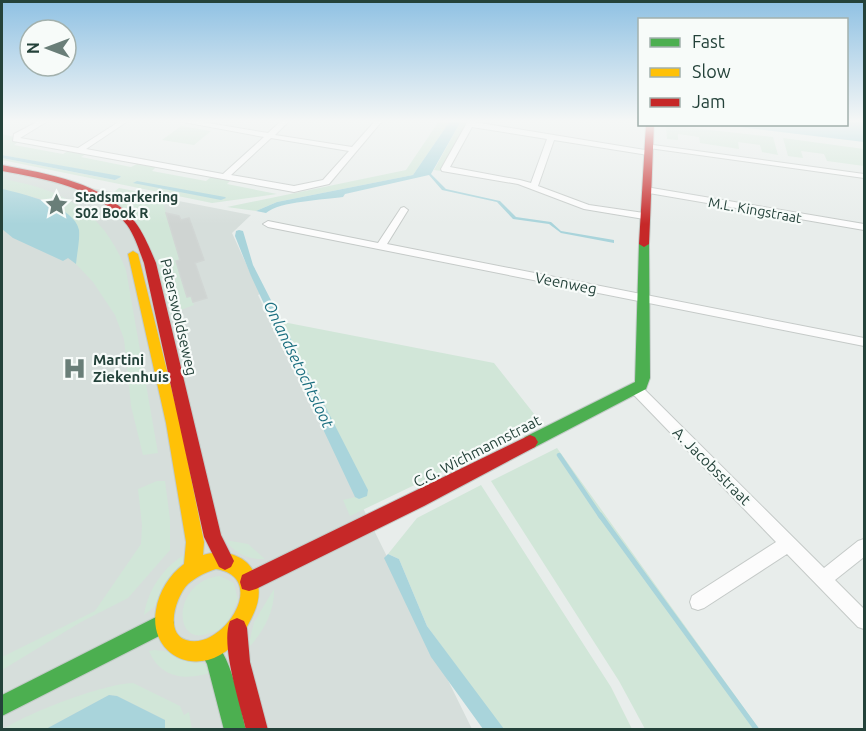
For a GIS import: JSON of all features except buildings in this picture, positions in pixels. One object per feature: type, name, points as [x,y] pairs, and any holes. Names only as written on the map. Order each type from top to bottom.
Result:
[{"type":"main road","points":[[636,389],[641,385],[643,378],[644,216],[648,155]]},
{"type":"main road","name":"Paterswoldseweg","points":[[2,168],[53,179],[102,198],[121,213],[139,237],[150,263],[213,537],[225,561]]},
{"type":"main road","name":"Paterswoldseweg","points":[[2,173],[46,183],[85,198],[105,210],[127,238],[138,265],[173,423],[195,543],[193,569]]},
{"type":"main road","name":"C.G. Wichmannstraat","points":[[249,582],[418,500],[636,389]]},
{"type":"main road","points":[[225,561],[240,567],[249,582],[248,609],[229,637],[208,650],[198,652],[180,648],[168,637],[164,622],[164,612],[172,590],[182,577],[193,569],[207,562],[225,561]]},
{"type":"main road","points":[[2,706],[164,622]]},
{"type":"main road","points":[[237,628],[240,662],[257,729]]},
{"type":"main road","points":[[208,650],[216,659],[235,729]]},
{"type":"street","points":[[107,155],[294,189],[322,184],[350,155]]},
{"type":"street","points":[[224,177],[249,155]]},
{"type":"street","points":[[453,155],[445,169],[520,182],[587,207],[644,216]]},
{"type":"street","points":[[534,186],[545,155]]},
{"type":"street","points":[[690,155],[864,176]]},
{"type":"street","name":"M.L. Kingstraat","points":[[646,190],[864,227]]},
{"type":"street","points":[[381,246],[404,210]]},
{"type":"street","name":"Veenweg","points":[[268,224],[864,342]]},
{"type":"street","name":"A. Jacobsstraat","points":[[636,389],[864,621]]},
{"type":"street","points":[[698,602],[789,543]]},
{"type":"street","points":[[823,579],[864,547]]},
{"type":"shaded area","points":[[2,170],[122,194],[127,191],[251,215],[232,233],[260,294],[258,295],[472,729],[2,729]]},
{"type":"green space","points":[[3,155],[84,155],[81,157],[131,167],[137,164],[156,167],[152,171],[206,181],[211,177],[230,181],[227,184],[277,194],[212,203],[2,160],[2,158],[115,180],[121,177]]},
{"type":"green space","points":[[416,155],[427,155],[413,175],[277,202],[256,211],[227,207],[406,170]]},
{"type":"green space","points":[[442,155],[450,155],[441,171],[434,170]]},
{"type":"green space","points":[[802,155],[803,158],[788,156]]},
{"type":"green space","points":[[824,155],[864,155],[864,166],[827,161]]},
{"type":"green space","points":[[2,179],[24,183],[62,196],[92,217],[117,249],[126,270],[158,453],[143,455],[131,406],[124,339],[115,315],[93,282],[76,264],[79,230],[49,201],[2,189]]},
{"type":"green space","points":[[119,188],[161,196],[180,259],[177,261],[194,305],[170,314],[156,263],[144,235],[135,222],[107,197]]},
{"type":"green space","points":[[283,322],[494,363],[542,424],[350,516],[343,500],[355,497],[360,499]]},
{"type":"green space","points":[[557,448],[759,729],[645,729],[619,681],[491,481]]},
{"type":"green space","points":[[157,481],[165,481],[170,519],[170,550],[128,598],[81,622],[2,670],[2,657],[95,611],[141,544],[142,525],[138,489]]},
{"type":"green space","points":[[481,485],[611,687],[632,729],[498,729],[481,700],[427,626],[399,559],[388,554],[417,518]]},
{"type":"green space","points":[[225,540],[248,544],[265,559],[242,555]]},
{"type":"green space","points":[[189,552],[154,607],[144,615],[149,595],[159,578],[173,563]]},
{"type":"green space","points":[[220,576],[234,583],[238,600],[227,622],[222,629],[210,633],[197,635],[188,631],[184,623],[183,612],[186,600],[193,589],[204,580]]},
{"type":"green space","points":[[274,589],[267,621],[259,636],[248,648],[254,622]]},
{"type":"green space","points":[[149,651],[186,656],[215,671],[186,677],[168,673],[154,661]]},
{"type":"green space","points":[[133,683],[180,706],[184,715],[189,712],[192,729],[165,729],[165,720],[117,696],[109,695],[46,729],[2,730],[66,701],[103,688]]},
{"type":"water","points":[[3,155],[121,177],[115,180],[2,158]]},
{"type":"water","points":[[427,155],[442,155],[431,174],[446,189],[500,201],[516,217],[551,222],[561,231],[614,240],[614,243],[561,233],[549,224],[513,219],[497,202],[442,190],[429,175],[345,194],[343,197],[292,203],[266,213],[256,211],[277,202],[413,175]]},
{"type":"water","points":[[137,181],[226,198],[221,200],[133,183]]},
{"type":"water","points":[[2,189],[46,202],[68,214],[79,230],[76,264],[68,258],[63,261],[13,238],[2,229]]},
{"type":"water","name":"Onlandsetochtsloot","points":[[236,231],[243,231],[253,265],[368,490],[367,496],[359,499],[355,497],[251,276],[235,236]]},
{"type":"water","points":[[388,554],[399,559],[427,626],[504,729],[483,729],[431,657],[384,558]]},
{"type":"water","points":[[109,695],[117,696],[165,720],[165,729],[46,729]]},
{"type":"waterway","points":[[559,455],[601,517]]},
{"type":"waterway","points":[[600,515],[757,730]]},
{"type":"traffic: fast","points":[[530,442],[641,385],[643,378],[644,244]]},
{"type":"traffic: fast","points":[[2,706],[164,623]]},
{"type":"traffic: fast","points":[[209,649],[216,659],[235,730]]},
{"type":"traffic: slow","points":[[133,254],[173,423],[195,542],[193,569]]},
{"type":"traffic: slow","points":[[216,560],[234,564],[246,574],[250,588],[248,605],[240,622],[228,637],[213,648],[197,652],[180,649],[172,643],[165,627],[166,608],[172,590],[189,572],[216,560]]},
{"type":"traffic: jam","points":[[644,244],[648,155]]},
{"type":"traffic: jam","points":[[2,168],[54,179],[87,190],[116,208],[136,231],[150,263],[213,537],[225,561]]},
{"type":"traffic: jam","points":[[249,582],[418,500],[530,442]]},
{"type":"traffic: jam","points":[[237,628],[240,662],[257,730]]},
{"type":"place","name":"Stadsmarkering S02 Book R","points":[[57,205]]},
{"type":"place","name":"Martini Ziekenhuis","points":[[75,368]]}]
